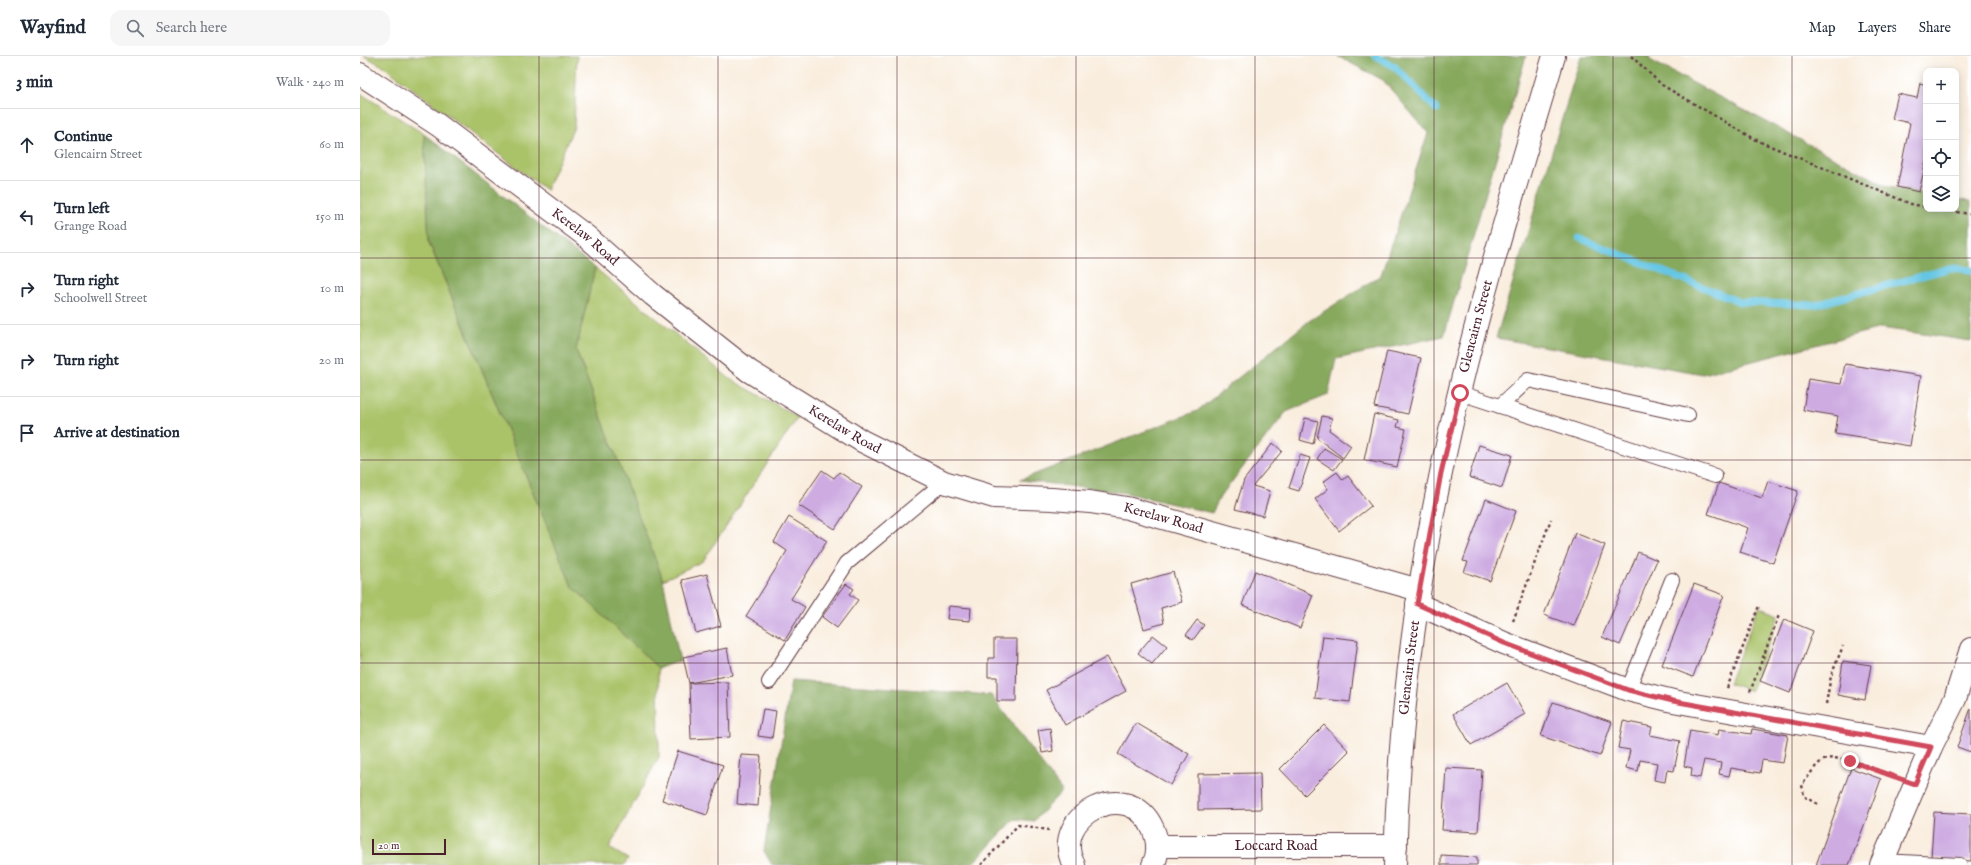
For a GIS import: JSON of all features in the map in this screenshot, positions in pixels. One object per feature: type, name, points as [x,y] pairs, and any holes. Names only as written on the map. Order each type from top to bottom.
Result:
[{"type":"street","name":"Glencairn Street","points":[[1395,855],[1404,726],[1418,597],[1441,473],[1474,331],[1554,56]]},
{"type":"street","name":"Kerelaw Road","points":[[360,74],[438,124],[580,232],[654,295],[749,371],[862,441],[944,482],[994,498],[1067,500],[1126,508],[1418,597],[1504,643],[1628,690],[1718,709],[1931,747]]},
{"type":"street","points":[[1881,863],[1931,747],[1954,699],[1971,649]]},
{"type":"street","name":"Loccard Road","points":[[1074,865],[1069,844],[1077,822],[1088,811],[1101,804],[1116,802],[1128,805],[1141,813],[1150,823],[1156,838],[1155,856],[1395,855]]},
{"type":"lane","points":[[1500,406],[1528,380],[1688,415]]},
{"type":"lane","points":[[1460,393],[1715,476]]},
{"type":"lane","points":[[769,682],[847,563],[944,482]]},
{"type":"lane","points":[[1628,690],[1672,580]]},
{"type":"lane","points":[[1881,863],[1960,865]]},
{"type":"path","points":[[1631,56],[1662,85],[1758,141],[1910,204],[1923,206]]},
{"type":"path","points":[[1956,212],[1971,214]]},
{"type":"path","points":[[1504,643],[1551,518]]},
{"type":"path","points":[[1718,709],[1758,606]]},
{"type":"path","points":[[1742,713],[1779,615]]},
{"type":"path","points":[[1821,727],[1831,676],[1843,646]]},
{"type":"path","points":[[1818,804],[1804,796],[1802,785],[1821,762],[1829,758],[1850,761],[1915,784]]},
{"type":"path","points":[[981,865],[1018,825],[1072,833]]},
{"type":"green space","points":[[364,56],[577,56],[574,127],[546,190],[383,66]]},
{"type":"green space","points":[[1337,56],[1526,56],[1444,336],[1336,359],[1328,395],[1286,412],[1220,497],[1212,513],[1126,493],[1020,480],[1197,411],[1309,321],[1381,275],[1428,133],[1383,80]]},
{"type":"green space","points":[[1581,56],[1649,56],[1650,60],[1889,187],[1923,193],[1923,212],[1959,212],[1959,200],[1971,202],[1971,341],[1881,328],[1703,374],[1496,338]]},
{"type":"green space","points":[[360,93],[424,134],[429,243],[572,586],[658,668],[659,757],[609,848],[628,859],[624,865],[360,865]]},
{"type":"green space","points":[[424,134],[595,268],[576,350],[663,580],[680,661],[658,668],[572,586],[429,242]]},
{"type":"green space","points":[[595,268],[730,379],[798,417],[703,561],[663,580],[576,350]]},
{"type":"green space","points":[[1759,606],[1779,615],[1751,691],[1729,683]]},
{"type":"green space","points":[[791,681],[991,695],[1062,791],[1034,821],[1015,819],[971,865],[772,865],[764,851]]},
{"type":"building","points":[[1920,83],[1923,84],[1923,174],[1919,192],[1897,187],[1910,123],[1892,119],[1898,94],[1917,98]]},
{"type":"building","points":[[1387,351],[1421,358],[1408,414],[1374,407]]},
{"type":"building","points":[[1845,364],[1921,376],[1910,446],[1835,434],[1838,416],[1803,410],[1808,379],[1841,384]]},
{"type":"building","points":[[1374,414],[1399,420],[1397,427],[1406,429],[1397,467],[1364,460]]},
{"type":"building","points":[[1322,416],[1332,418],[1329,430],[1351,446],[1343,458],[1317,438]]},
{"type":"building","points":[[1305,418],[1318,421],[1313,444],[1300,440]]},
{"type":"building","points":[[1273,443],[1282,451],[1253,486],[1270,491],[1263,516],[1235,509],[1244,480]]},
{"type":"building","points":[[1479,445],[1512,455],[1502,488],[1469,477]]},
{"type":"building","points":[[1324,448],[1342,459],[1334,470],[1317,459]]},
{"type":"building","points":[[1300,455],[1310,458],[1299,491],[1289,488]]},
{"type":"building","points":[[822,470],[834,478],[839,472],[862,487],[835,529],[798,505]]},
{"type":"building","points":[[1337,472],[1343,480],[1348,476],[1371,506],[1339,531],[1315,499],[1328,489],[1323,482]]},
{"type":"building","points":[[1768,481],[1798,491],[1773,563],[1740,552],[1748,528],[1708,514],[1719,483],[1762,498]]},
{"type":"building","points":[[1486,499],[1516,511],[1490,581],[1464,572],[1468,562],[1463,561]]},
{"type":"building","points":[[789,517],[827,541],[791,599],[805,607],[785,640],[746,616],[787,551],[774,542]]},
{"type":"building","points":[[1575,533],[1605,545],[1574,626],[1544,615]]},
{"type":"building","points":[[1638,552],[1657,560],[1620,645],[1602,637]]},
{"type":"building","points":[[1255,571],[1313,595],[1300,628],[1242,605]]},
{"type":"building","points":[[1173,572],[1182,602],[1161,608],[1164,623],[1144,629],[1131,584]]},
{"type":"building","points":[[707,574],[721,626],[696,633],[682,580]]},
{"type":"building","points":[[846,584],[854,589],[850,594],[858,600],[837,628],[822,617]]},
{"type":"building","points":[[1694,584],[1724,595],[1693,677],[1662,665]]},
{"type":"building","points":[[949,606],[971,608],[970,621],[947,619]]},
{"type":"building","points":[[1784,619],[1813,631],[1790,693],[1760,681]]},
{"type":"building","points":[[1197,620],[1204,625],[1193,640],[1186,635]]},
{"type":"building","points":[[1153,635],[1167,646],[1152,664],[1138,653]]},
{"type":"building","points":[[1323,636],[1358,640],[1350,702],[1315,698]]},
{"type":"building","points":[[994,639],[1017,639],[1016,701],[997,701],[997,677],[988,677],[988,658],[994,658]]},
{"type":"building","points":[[727,648],[732,675],[689,683],[683,657]]},
{"type":"building","points":[[1107,657],[1126,691],[1065,725],[1046,690]]},
{"type":"building","points":[[1843,661],[1871,665],[1865,700],[1838,695]]},
{"type":"building","points":[[728,682],[730,737],[691,739],[689,683]]},
{"type":"building","points":[[1507,683],[1525,714],[1471,745],[1453,714]]},
{"type":"building","points":[[1553,702],[1612,722],[1600,756],[1541,736]]},
{"type":"building","points":[[1971,708],[1971,752],[1957,747]]},
{"type":"building","points":[[763,709],[776,711],[772,738],[758,736]]},
{"type":"building","points":[[1623,721],[1652,727],[1650,735],[1680,741],[1674,771],[1667,770],[1665,782],[1654,780],[1657,763],[1640,760],[1638,771],[1626,768],[1630,750],[1618,748]]},
{"type":"building","points":[[1136,723],[1189,754],[1171,785],[1118,754]]},
{"type":"building","points":[[1324,725],[1349,751],[1305,795],[1280,769]]},
{"type":"building","points":[[1050,728],[1053,751],[1042,753],[1038,730]]},
{"type":"building","points":[[1719,729],[1751,734],[1752,729],[1788,735],[1783,763],[1762,760],[1760,773],[1731,768],[1729,776],[1719,774],[1721,763],[1704,760],[1700,778],[1691,776],[1692,768],[1684,766],[1690,730],[1718,735]]},
{"type":"building","points":[[678,751],[723,765],[707,815],[662,800]]},
{"type":"building","points":[[741,755],[761,756],[758,806],[737,804]]},
{"type":"building","points":[[1446,768],[1482,770],[1478,832],[1442,830]]},
{"type":"building","points":[[1851,768],[1881,779],[1849,865],[1816,865]]},
{"type":"building","points":[[1260,773],[1261,809],[1198,810],[1198,774]]},
{"type":"building","points":[[1934,812],[1971,814],[1971,861],[1931,858]]},
{"type":"building","points":[[1441,855],[1477,857],[1477,865],[1441,865]]},
{"type":"waterway","points":[[1375,56],[1394,66],[1437,110]]},
{"type":"waterway","points":[[1579,238],[1740,302],[1815,305],[1951,268],[1971,270]]},
{"type":"route","points":[[1460,393],[1441,473],[1417,604],[1504,643],[1628,690],[1673,701],[1931,747],[1915,784],[1850,761]]}]
